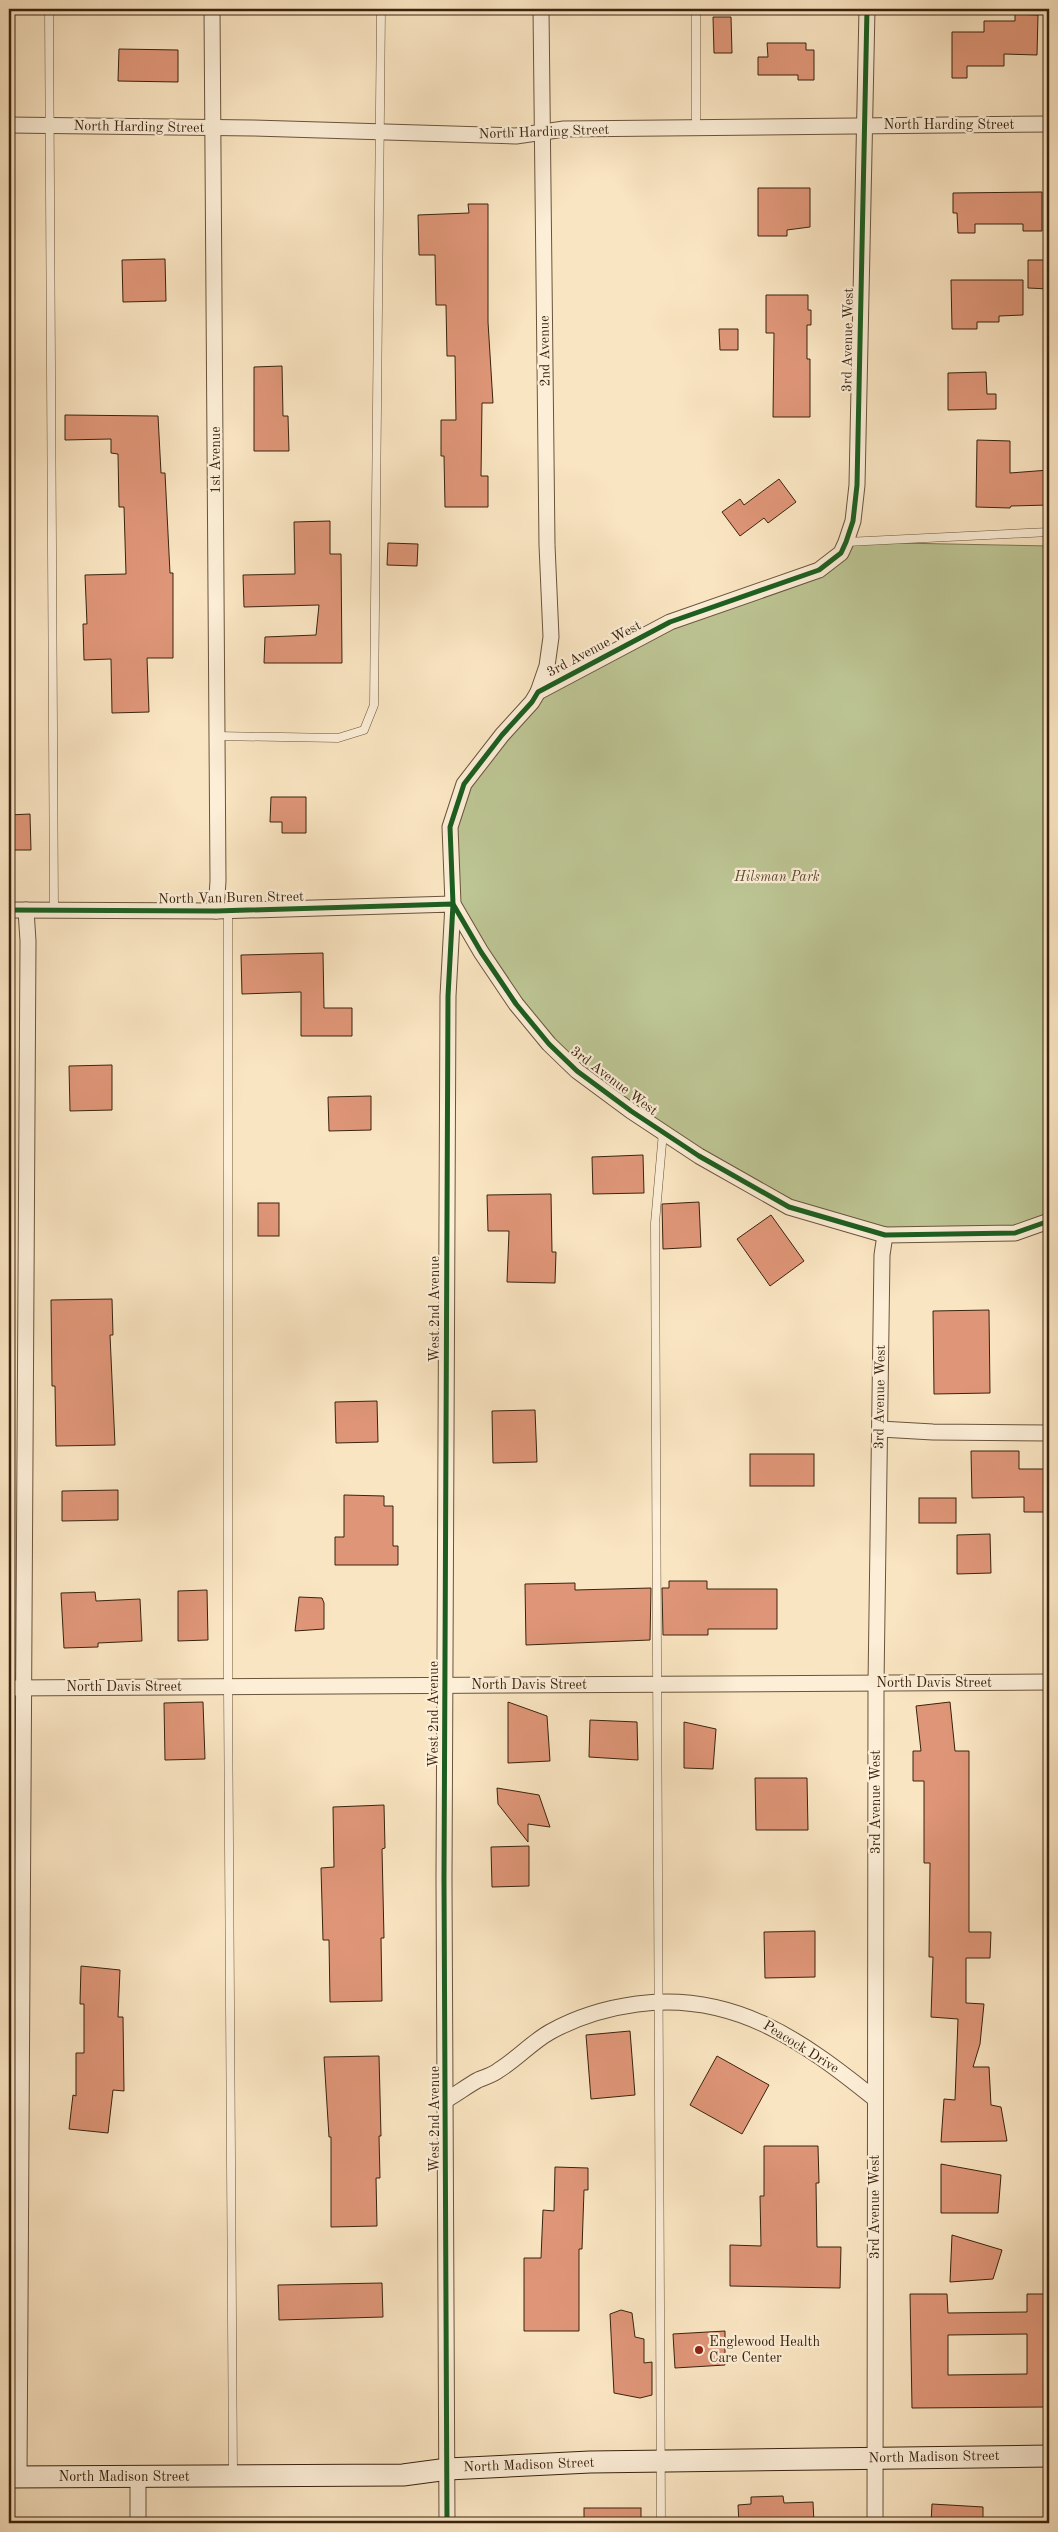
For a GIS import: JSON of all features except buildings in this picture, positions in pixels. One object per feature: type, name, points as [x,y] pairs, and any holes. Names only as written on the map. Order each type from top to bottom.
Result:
[{"type":"main road","name":"North Madison Street","points":[[14,2477],[403,2475],[448,2468],[661,2461],[1049,2456]]},
{"type":"street","name":"1st Avenue","points":[[212,9],[218,881],[222,910]]},
{"type":"street","name":"2nd Avenue","points":[[538,692],[547,666],[551,637],[547,545],[541,9]]},
{"type":"street","name":"3rd Avenue West","points":[[867,9],[857,485],[853,522],[841,553],[819,570],[670,622],[538,692],[532,702],[502,735],[464,784],[450,827],[453,904],[481,952],[516,1004],[549,1044],[577,1071],[663,1132],[729,1174],[789,1207],[885,1234],[882,1255],[876,1684],[875,2523]]},
{"type":"street","name":"North Harding Street","points":[[9,125],[516,136],[542,131],[1049,124]]},
{"type":"street","name":"North Van Buren Street","points":[[9,910],[222,910],[453,904]]},
{"type":"street","name":"West 2nd Avenue","points":[[447,2523],[445,1685],[448,996],[453,904]]},
{"type":"street","points":[[14,2477],[16,1688],[28,941],[26,910]]},
{"type":"street","points":[[885,1234],[1015,1233],[1049,1221]]},
{"type":"street","points":[[880,1429],[943,1432],[1049,1433]]},
{"type":"street","name":"North Davis Street","points":[[16,1688],[1049,1682]]},
{"type":"street","name":"Peacock Drive","points":[[446,2100],[477,2081],[498,2072],[549,2032],[582,2017],[611,2009],[659,2001],[692,2002],[722,2007],[777,2029],[836,2068],[875,2099]]},
{"type":"street","points":[[138,2477],[138,2523]]},
{"type":"lane","points":[[50,9],[49,126],[54,910]]},
{"type":"lane","points":[[217,736],[338,738],[364,730],[374,705],[381,9]]},
{"type":"lane","points":[[696,9],[696,128]]},
{"type":"lane","points":[[846,542],[1049,532]]},
{"type":"lane","points":[[222,910],[233,2476]]},
{"type":"lane","points":[[661,2523],[659,1684],[655,1223],[663,1132]]},
{"type":"green space","name":"Hilsman Park","points":[[847,542],[1049,546],[1049,1217],[1014,1231],[885,1232],[789,1205],[699,1154],[550,1042],[458,907],[452,828],[465,785],[533,703],[671,624],[820,571]]},
{"type":"cycle path","points":[[867,9],[857,485],[853,521],[841,553],[819,570],[670,622],[538,692],[532,702],[502,735],[464,784],[450,827],[453,904],[481,952],[516,1004],[549,1044],[577,1071],[631,1111],[699,1156],[789,1207],[885,1235],[1015,1233],[1049,1221]]},
{"type":"cycle path","points":[[9,910],[216,911],[453,904],[448,996],[444,1879],[447,2523]]},
{"type":"place","name":"Englewood Health Care Center","points":[[699,2350]]}]
